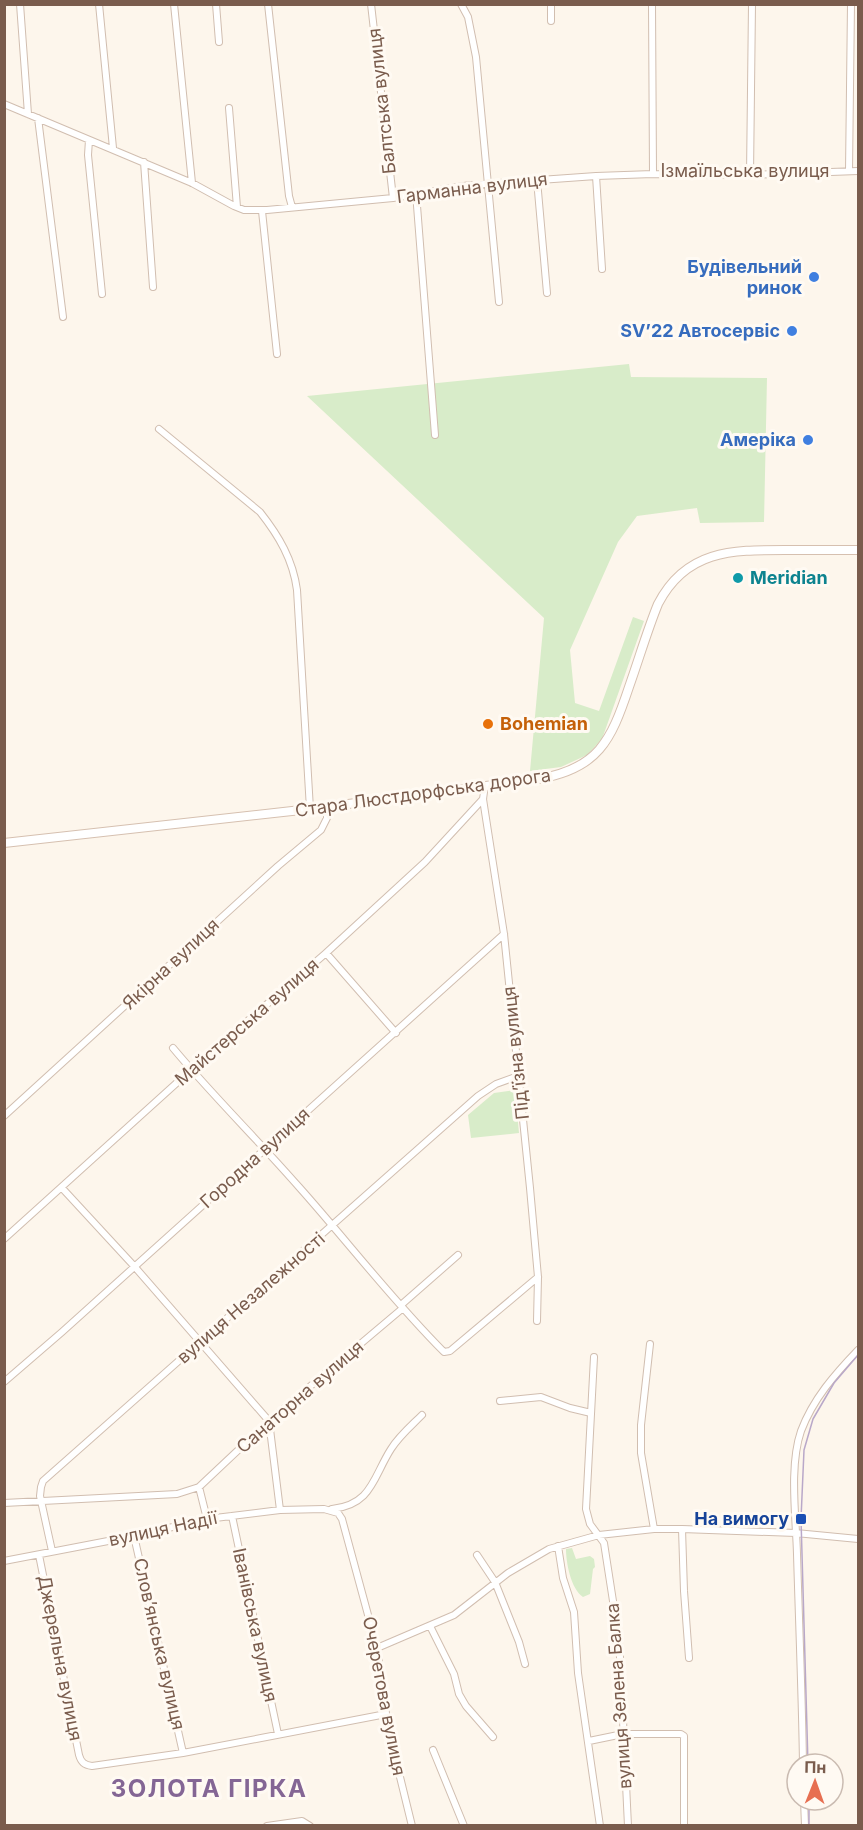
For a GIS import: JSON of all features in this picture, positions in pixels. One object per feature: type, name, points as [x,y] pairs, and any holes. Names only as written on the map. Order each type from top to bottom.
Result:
[{"type":"main road","name":"Стара Люстдорфська дорога","points":[[4,843],[327,807],[561,774],[581,765],[603,747],[615,727],[658,604],[673,580],[694,564],[721,554],[738,551],[858,550]]},
{"type":"street","points":[[20,4],[28,114]]},
{"type":"street","points":[[99,4],[113,148]]},
{"type":"street","points":[[174,4],[192,183]]},
{"type":"street","points":[[216,4],[219,42]]},
{"type":"street","points":[[268,4],[292,207]]},
{"type":"street","name":"Балтська вулиця","points":[[371,4],[393,198]]},
{"type":"street","points":[[461,4],[468,17],[476,57],[500,302]]},
{"type":"street","points":[[551,4],[551,21]]},
{"type":"street","name":"Ізмаїльська вулиця","points":[[652,4],[653,174],[750,175],[858,171]]},
{"type":"street","points":[[750,175],[752,4]]},
{"type":"street","points":[[849,171],[851,4]]},
{"type":"street","name":"Гарманна вулиця","points":[[4,104],[88,140],[113,148],[192,183],[237,207],[262,211],[393,198],[487,184],[653,174]]},
{"type":"street","points":[[229,108],[237,207]]},
{"type":"street","points":[[38,118],[63,317]]},
{"type":"street","points":[[88,140],[102,294]]},
{"type":"street","points":[[144,162],[153,287]]},
{"type":"street","points":[[596,176],[602,269]]},
{"type":"street","points":[[537,180],[547,292]]},
{"type":"street","points":[[416,193],[435,435]]},
{"type":"street","points":[[262,211],[278,354]]},
{"type":"street","points":[[159,429],[260,512],[276,534],[289,558],[297,590],[310,809]]},
{"type":"street","name":"Підʼїзна вулиця","points":[[485,785],[483,799],[504,934],[538,1277],[537,1321]]},
{"type":"street","name":"Майстерська вулиця","points":[[4,1239],[191,1070],[326,953],[425,862],[483,799]]},
{"type":"street","name":"Якірна вулиця","points":[[4,1116],[278,866],[321,830],[327,818],[327,807]]},
{"type":"street","name":"Городна вулиця","points":[[4,1382],[504,934]]},
{"type":"street","points":[[326,953],[396,1033]]},
{"type":"street","points":[[173,1048],[266,1149],[402,1307],[445,1352],[538,1277]]},
{"type":"street","name":"вулиця Незалежності","points":[[41,1500],[41,1487],[47,1477],[334,1226],[478,1096],[496,1084],[518,1076]]},
{"type":"street","points":[[62,1188],[134,1266],[269,1421],[280,1510]]},
{"type":"street","name":"Санаторна вулиця","points":[[199,1487],[269,1421],[402,1307],[458,1255]]},
{"type":"street","points":[[650,1344],[641,1425],[641,1453],[654,1529]]},
{"type":"street","points":[[804,1752],[796,1533],[796,1455],[800,1433],[809,1414],[826,1387],[858,1350]]},
{"type":"street","name":"вулиця Зелена Балка","points":[[594,1357],[586,1509],[590,1524],[604,1543],[615,1614],[620,1657],[628,1826]]},
{"type":"street","points":[[500,1401],[542,1397],[591,1413]]},
{"type":"street","points":[[332,1509],[349,1506],[367,1493],[390,1450],[423,1415]]},
{"type":"street","points":[[199,1487],[207,1519]]},
{"type":"street","name":"вулиця Надії","points":[[4,1503],[177,1494],[199,1487]]},
{"type":"street","points":[[41,1500],[52,1551]]},
{"type":"street","name":"вулиця Надії","points":[[4,1561],[134,1536],[207,1519],[280,1510],[332,1509]]},
{"type":"street","name":"Очеретова вулиця","points":[[332,1509],[342,1519],[377,1647],[386,1714],[412,1826]]},
{"type":"street","name":"Іванівська вулиця","points":[[232,1516],[278,1734]]},
{"type":"street","points":[[682,1529],[689,1658]]},
{"type":"street","points":[[377,1647],[430,1626],[466,1607],[495,1582],[525,1562],[558,1546],[599,1534],[682,1529],[796,1533],[858,1539]]},
{"type":"street","name":"Словʼянська вулиця","points":[[134,1536],[183,1753]]},
{"type":"street","points":[[558,1546],[563,1578],[574,1612],[578,1673],[600,1826]]},
{"type":"street","name":"Джерельна вулиця","points":[[39,1555],[81,1761],[92,1766],[183,1753]]},
{"type":"street","points":[[477,1555],[495,1582],[519,1642],[525,1664]]},
{"type":"street","points":[[430,1626],[454,1674],[459,1694],[466,1706],[493,1737]]},
{"type":"street","points":[[183,1753],[386,1714]]},
{"type":"street","points":[[589,1741],[623,1734],[681,1734],[685,1740],[684,1826]]},
{"type":"street","points":[[433,1750],[464,1826]]},
{"type":"street","points":[[267,1826],[302,1821],[310,1826]]},
{"type":"green space","points":[[629,364],[631,377],[767,378],[764,522],[700,523],[697,508],[637,516],[618,542],[570,650],[575,703],[599,711],[633,617],[644,621],[602,739],[587,755],[561,767],[530,771],[544,618],[307,396]]},
{"type":"green space","points":[[515,1090],[519,1133],[471,1138],[468,1115],[494,1093]]},
{"type":"green space","points":[[572,1548],[576,1559],[590,1556],[594,1559],[595,1567],[590,1594],[583,1597],[575,1588],[568,1568],[566,1549]]},
{"type":"tram line","points":[[808,1752],[801,1519],[804,1450],[813,1419],[834,1383],[858,1355]]},
{"type":"tram line","points":[[809,1812],[809,1826]]},
{"type":"place","name":"Будівельний ринок","points":[[814,277]]},
{"type":"place","name":"SV’22 Автосервіс","points":[[792,331]]},
{"type":"place","name":"Амеріка","points":[[808,440]]},
{"type":"place","name":"Meridian","points":[[738,578]]},
{"type":"place","name":"Bohemian","points":[[488,724]]},
{"type":"place","name":"На вимогу","points":[[801,1519]]},
{"type":"district","name":"ЗОЛОТА ГІРКА","points":[[209,1789]]}]
